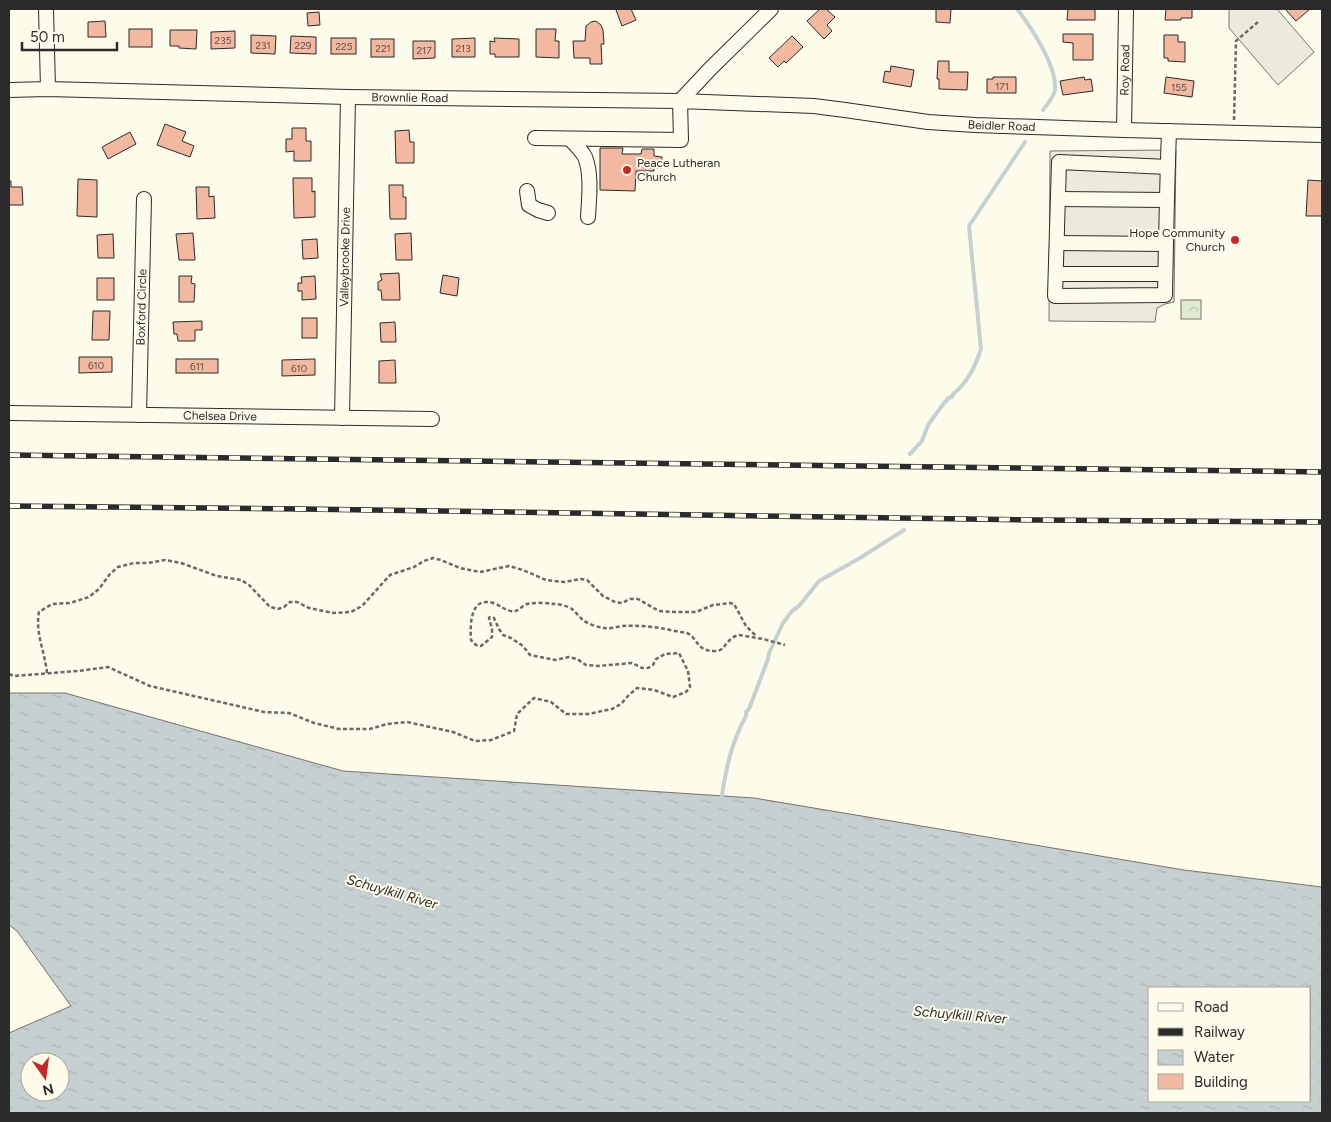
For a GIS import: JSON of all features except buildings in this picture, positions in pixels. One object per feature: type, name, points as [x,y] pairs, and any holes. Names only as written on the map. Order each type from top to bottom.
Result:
[{"type":"street","points":[[46,9],[48,90]]},
{"type":"street","points":[[535,138],[681,140],[680,102],[710,69],[771,9]]},
{"type":"street","name":"Roy Road","points":[[1124,130],[1126,9]]},
{"type":"street","name":"Brownlie Road","points":[[9,90],[680,102]]},
{"type":"street","name":"Valleybrooke Drive","points":[[342,418],[348,97]]},
{"type":"street","name":"Beidler Road","points":[[680,102],[814,106],[928,122],[1124,130],[1322,135]]},
{"type":"street","points":[[1168,167],[1059,162],[1055,296],[1165,295],[1169,131]]},
{"type":"street","points":[[570,139],[586,159],[589,181],[588,217]]},
{"type":"street","points":[[528,191],[529,205],[548,213]]},
{"type":"street","points":[[1058,199],[1167,200]]},
{"type":"street","name":"Boxford Circle","points":[[139,415],[144,200]]},
{"type":"street","points":[[1057,243],[1166,244]]},
{"type":"street","points":[[1056,274],[1165,274]]},
{"type":"street","name":"Chelsea Drive","points":[[9,413],[432,419]]},
{"type":"path","points":[[1233,132],[1236,41],[1258,22]]},
{"type":"path","points":[[47,673],[46,662],[38,637],[38,612],[52,604],[70,603],[89,597],[100,589],[118,566],[166,560],[181,563],[217,576],[240,580],[249,585],[270,607],[278,609],[290,602],[297,602],[309,608],[333,613],[351,612],[362,606],[390,575],[433,558],[460,568],[480,572],[509,566],[546,580],[564,582],[587,580],[603,596],[615,602],[622,602],[630,598],[638,599],[659,610],[696,612],[713,605],[734,604],[746,626],[756,637]]},
{"type":"path","points":[[9,674],[14,676],[108,667],[150,686],[264,712],[289,713],[314,723],[339,729],[370,729],[387,724],[406,722],[453,732],[475,741],[491,740],[514,731],[517,714],[534,698],[551,702],[566,714],[588,714],[612,709],[621,704],[637,688],[654,690],[673,697],[686,692],[690,687],[688,670],[679,653],[665,654],[656,659],[653,665],[648,668],[642,668],[632,663],[598,666],[586,665],[577,659],[569,657],[554,660],[530,655],[523,646],[503,635],[494,618],[490,617],[488,618],[492,629],[492,637],[481,646],[476,645],[471,640],[471,621],[474,609],[484,602],[493,603],[513,612],[526,604],[554,604],[570,608],[588,623],[606,629],[621,626],[652,626],[687,633],[704,649],[713,651],[724,648],[729,641],[738,635],[756,637],[785,645]]},
{"type":"green space","points":[[1181,300],[1201,300],[1201,319],[1181,319]]},
{"type":"shaded area","points":[[1229,9],[1277,9],[1314,52],[1278,85],[1229,28]]},
{"type":"shaded area","points":[[1176,150],[1174,302],[1157,308],[1155,322],[1049,321],[1050,151]]},
{"type":"water","name":"Schuylkill River","points":[[9,693],[65,693],[343,771],[754,798],[1184,870],[1322,887],[1322,1113],[9,1113],[9,1033],[71,1006],[17,931],[9,925]]},
{"type":"waterway","points":[[1017,9],[1042,47],[1055,80],[1055,90],[1052,98],[1043,110]]},
{"type":"waterway","points":[[910,454],[922,441],[928,425],[944,403],[952,397],[967,379],[979,356],[981,349],[969,226],[1025,142]]},
{"type":"waterway","points":[[721,801],[733,746],[746,712],[749,709],[769,653],[783,623],[819,581],[904,530]]},
{"type":"railway","points":[[9,455],[1322,472]]},
{"type":"railway","points":[[9,506],[1322,522]]},
{"type":"place","name":"Peace Lutheran Church","points":[[627,170]]},
{"type":"place","name":"Hope Community Church","points":[[1235,240]]}]
